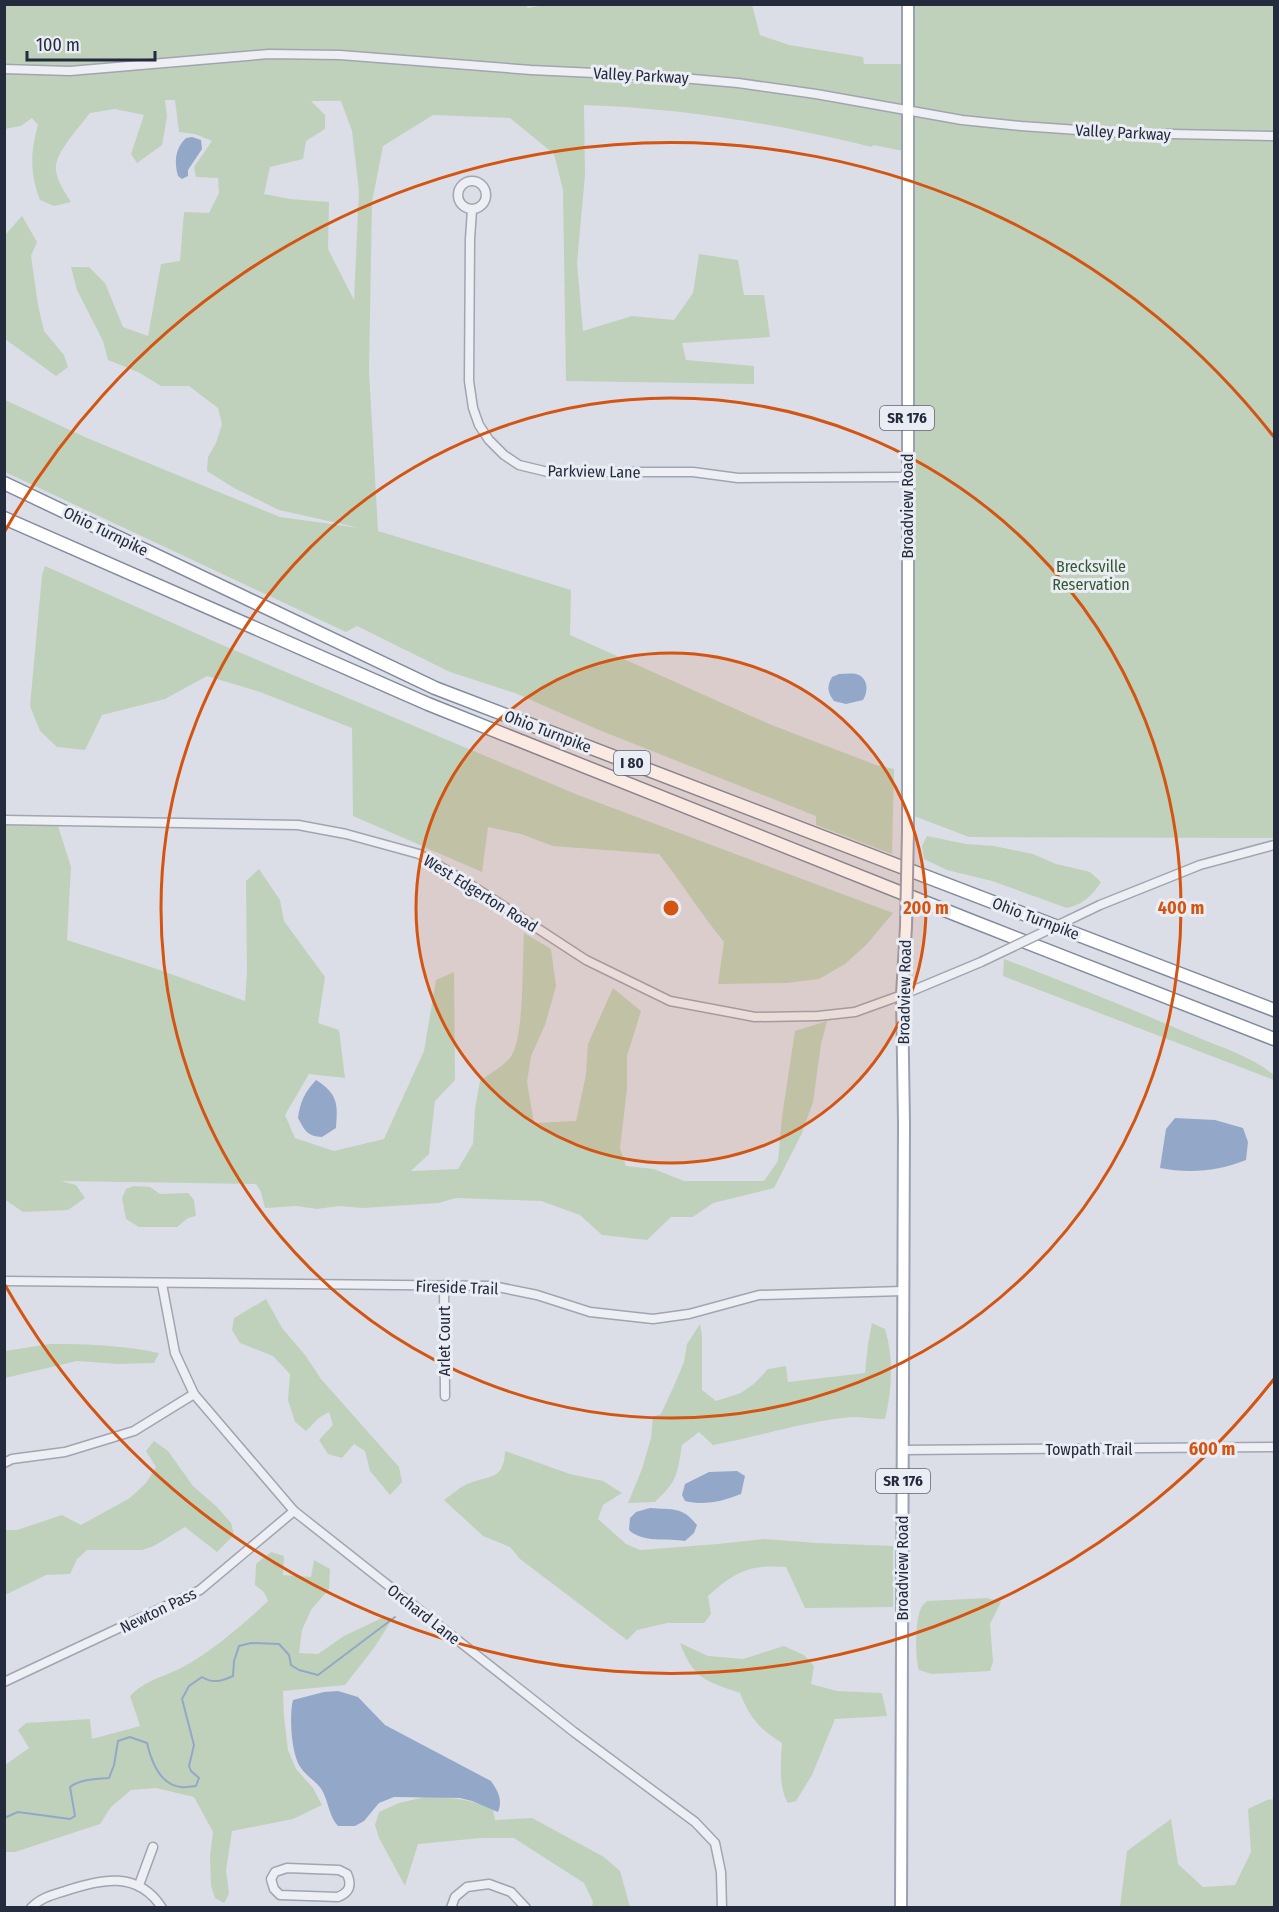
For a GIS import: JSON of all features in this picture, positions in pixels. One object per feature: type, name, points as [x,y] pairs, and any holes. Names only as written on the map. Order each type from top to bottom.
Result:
[{"type":"highway","name":"Ohio Turnpike","points":[[4,483],[435,688],[1275,1010]]},
{"type":"highway","name":"Ohio Turnpike","points":[[4,518],[428,704],[1275,1039]]},
{"type":"main road","name":"Broadview Road","points":[[901,1908],[904,1124],[902,995],[908,831],[908,4]]},
{"type":"street","name":"Valley Parkway","points":[[4,69],[70,71],[269,54],[340,55],[531,70],[700,79],[816,94],[962,120],[1121,133],[1275,136]]},
{"type":"street","name":"Parkview Lane","points":[[472,210],[470,381],[473,408],[479,425],[489,440],[504,455],[519,465],[548,472],[693,472],[738,478],[907,477]]},
{"type":"street","name":"West Edgerton Road","points":[[4,820],[298,825],[346,834],[419,854],[468,882],[586,960],[670,1001],[755,1017],[818,1016],[855,1012],[981,962],[1100,905],[1200,865],[1275,845]]},
{"type":"street","name":"Fireside Trail","points":[[4,1281],[493,1286],[537,1295],[590,1312],[653,1319],[689,1314],[759,1295],[903,1291]]},
{"type":"street","name":"Orchard Lane","points":[[162,1284],[175,1353],[194,1394],[294,1511],[574,1732],[695,1822],[715,1843],[720,1872],[722,1908]]},
{"type":"street","name":"Arlet Court","points":[[444,1285],[445,1396]]},
{"type":"street","points":[[4,1463],[12,1459],[65,1452],[134,1431],[194,1394]]},
{"type":"street","name":"Towpath Trail","points":[[903,1450],[1275,1447]]},
{"type":"street","name":"Newton Pass","points":[[4,1682],[200,1590],[294,1511]]},
{"type":"street","points":[[139,1885],[153,1847]]},
{"type":"street","points":[[287,1868],[339,1870],[347,1874],[351,1881],[350,1889],[338,1897],[315,1896],[280,1895],[274,1889],[271,1879],[275,1872],[287,1868]]},
{"type":"street","points":[[31,1908],[38,1900],[90,1882],[114,1880],[139,1885],[157,1899],[162,1908]]},
{"type":"street","points":[[451,1908],[455,1898],[467,1887],[489,1884],[511,1892],[526,1908]]},
{"type":"street","points":[[315,1896],[317,1908]]},
{"type":"green space","name":"Brecksville Reservation","points":[[524,4],[528,8],[551,4],[752,5],[760,35],[789,45],[863,57],[864,64],[909,64],[910,5],[1274,5],[1274,838],[969,837],[906,813],[909,152],[873,145],[872,147],[729,118],[584,105],[585,175],[577,263],[583,331],[632,316],[674,320],[693,293],[699,254],[738,260],[744,295],[764,295],[770,337],[682,343],[686,360],[754,366],[754,384],[566,381],[563,190],[554,154],[510,118],[433,115],[383,146],[372,202],[369,371],[378,531],[571,590],[570,635],[769,724],[876,765],[894,769],[892,854],[816,825],[816,816],[599,730],[515,693],[450,672],[357,626],[346,632],[5,472],[5,400],[87,438],[280,517],[360,528],[279,510],[234,488],[207,471],[208,457],[216,443],[222,424],[218,408],[189,386],[161,386],[138,372],[108,360],[103,341],[77,290],[71,267],[89,267],[105,283],[123,327],[148,336],[161,264],[180,261],[184,212],[209,213],[219,193],[218,178],[196,177],[194,167],[212,141],[195,134],[179,132],[175,100],[165,100],[167,117],[162,145],[137,163],[131,154],[144,115],[115,109],[90,113],[63,149],[56,164],[58,180],[71,202],[54,206],[40,200],[34,181],[32,163],[38,125],[32,118],[21,126],[5,129],[5,5]],"holes":[[[311,101],[341,101],[352,131],[359,191],[354,300],[328,249],[329,202],[264,194],[270,167],[303,159],[306,141],[325,129],[325,115]]]},
{"type":"green space","points":[[22,216],[37,242],[31,256],[44,331],[64,355],[68,367],[56,376],[5,339],[5,235]]},
{"type":"green space","points":[[45,566],[222,645],[578,795],[893,913],[867,944],[845,964],[819,979],[786,983],[718,984],[724,942],[659,854],[553,846],[521,834],[488,827],[482,872],[353,816],[352,728],[260,692],[207,676],[165,699],[102,715],[85,750],[57,747],[40,731],[30,706],[42,575]]},
{"type":"green space","points":[[5,825],[58,826],[71,867],[67,940],[245,1001],[246,881],[259,869],[280,900],[284,921],[325,977],[318,1023],[339,1030],[345,1078],[309,1074],[285,1115],[295,1138],[334,1151],[384,1139],[424,1051],[436,980],[454,972],[455,1080],[435,1101],[429,1154],[411,1171],[458,1169],[473,1144],[475,1109],[480,1081],[507,1061],[515,1048],[522,999],[524,933],[551,949],[556,986],[545,1025],[531,1056],[527,1082],[534,1123],[576,1121],[586,1075],[588,1044],[613,988],[641,1011],[627,1056],[627,1089],[620,1148],[626,1166],[654,1169],[684,1181],[764,1181],[778,1161],[795,1031],[827,1021],[821,1044],[813,1102],[802,1133],[774,1188],[713,1203],[693,1217],[671,1217],[647,1240],[602,1235],[580,1215],[541,1201],[456,1198],[438,1203],[363,1208],[339,1206],[317,1209],[296,1206],[265,1208],[261,1192],[256,1184],[61,1181],[76,1185],[85,1198],[68,1210],[23,1212],[4,1199]]},
{"type":"green space","points":[[927,836],[1033,854],[1056,864],[1090,872],[1101,882],[1087,899],[1067,908],[992,881],[947,870],[924,859],[922,846]]},
{"type":"green space","points":[[1004,959],[1235,1052],[1265,1068],[1274,1075],[1274,1080],[1003,976]]},
{"type":"green space","points":[[134,1186],[150,1187],[160,1194],[188,1193],[194,1200],[196,1216],[188,1218],[177,1227],[139,1227],[126,1219],[122,1198],[126,1189]]},
{"type":"green space","points":[[266,1299],[282,1328],[305,1355],[321,1379],[399,1467],[402,1482],[390,1495],[370,1471],[365,1451],[354,1444],[342,1458],[328,1454],[319,1440],[333,1425],[329,1412],[320,1417],[306,1431],[295,1422],[288,1400],[290,1374],[273,1356],[240,1343],[232,1330],[234,1318]]},
{"type":"green space","points":[[872,1323],[885,1329],[890,1351],[890,1385],[885,1419],[852,1417],[834,1419],[713,1445],[699,1432],[682,1445],[675,1476],[655,1502],[628,1503],[642,1469],[651,1438],[653,1417],[661,1414],[684,1362],[687,1344],[700,1324],[702,1390],[716,1401],[741,1393],[755,1383],[768,1369],[786,1366],[788,1382],[865,1373]]},
{"type":"green space","points":[[50,1344],[132,1348],[159,1353],[154,1363],[118,1364],[77,1361],[5,1378],[5,1351]]},
{"type":"green space","points":[[154,1441],[168,1451],[193,1486],[231,1523],[234,1535],[217,1552],[185,1527],[154,1546],[142,1550],[87,1550],[77,1559],[70,1574],[46,1575],[5,1595],[5,1530],[17,1530],[62,1515],[81,1525],[130,1498],[146,1483],[156,1467],[146,1451]]},
{"type":"green space","points":[[505,1451],[570,1474],[603,1481],[622,1493],[603,1505],[598,1519],[626,1544],[640,1550],[764,1539],[893,1546],[893,1607],[805,1608],[786,1567],[762,1567],[735,1575],[708,1596],[711,1614],[704,1623],[667,1623],[637,1630],[627,1640],[520,1559],[510,1547],[483,1536],[444,1500],[467,1484],[488,1478],[498,1472],[502,1468]]},
{"type":"green space","points":[[271,1552],[284,1556],[283,1575],[311,1577],[314,1560],[330,1569],[329,1589],[311,1610],[302,1630],[299,1653],[318,1654],[344,1636],[384,1617],[393,1618],[374,1648],[345,1685],[283,1691],[288,1750],[296,1769],[313,1788],[322,1805],[293,1819],[232,1831],[226,1870],[229,1894],[224,1903],[215,1898],[211,1886],[210,1856],[213,1832],[194,1797],[156,1788],[131,1790],[111,1807],[100,1824],[15,1852],[5,1852],[5,1765],[29,1748],[18,1730],[26,1723],[90,1719],[92,1739],[140,1726],[130,1696],[148,1682],[183,1667],[205,1653],[268,1601],[264,1592],[255,1585],[256,1564]]},
{"type":"green space","points":[[987,1598],[1001,1602],[990,1624],[993,1662],[990,1671],[932,1674],[919,1670],[916,1639],[919,1614],[924,1604],[927,1601]]},
{"type":"green space","points":[[680,1643],[708,1656],[743,1659],[784,1646],[804,1655],[814,1666],[811,1684],[837,1691],[882,1693],[887,1716],[835,1719],[812,1775],[796,1801],[788,1803],[781,1782],[782,1743],[756,1722],[740,1693],[709,1681],[695,1671]]},
{"type":"green space","points":[[425,1797],[460,1799],[484,1805],[493,1809],[495,1820],[532,1818],[604,1857],[620,1871],[630,1907],[592,1907],[593,1902],[584,1883],[514,1838],[481,1838],[418,1844],[405,1886],[379,1838],[375,1825],[379,1812],[399,1803]]},
{"type":"green space","points":[[1274,1799],[1274,1907],[1120,1907],[1127,1851],[1171,1819],[1178,1864],[1203,1887],[1235,1885],[1251,1852],[1248,1809]]},
{"type":"water","points":[[192,137],[201,140],[202,149],[188,170],[188,176],[182,179],[178,176],[176,156],[182,142]]},
{"type":"water","points":[[839,674],[856,674],[863,678],[867,689],[863,700],[846,704],[834,701],[829,692],[829,686],[832,677]]},
{"type":"water","points":[[316,1080],[333,1095],[337,1112],[336,1128],[322,1137],[307,1132],[298,1118],[304,1098]]},
{"type":"water","points":[[1175,1118],[1215,1120],[1243,1128],[1248,1142],[1246,1160],[1225,1167],[1204,1170],[1182,1171],[1160,1168],[1166,1129]]},
{"type":"water","points":[[737,1471],[745,1476],[741,1494],[714,1502],[685,1501],[682,1495],[685,1484],[709,1472]]},
{"type":"water","points":[[650,1508],[681,1512],[697,1525],[694,1533],[685,1541],[648,1538],[634,1534],[629,1530],[630,1518],[636,1512]]},
{"type":"water","points":[[338,1691],[358,1697],[385,1725],[491,1781],[499,1796],[498,1812],[460,1798],[394,1797],[379,1803],[364,1821],[355,1826],[338,1826],[321,1789],[298,1762],[291,1725],[293,1700]]},
{"type":"waterway","points":[[4,1818],[18,1812],[70,1819],[75,1816],[70,1787],[84,1781],[109,1778],[118,1741],[130,1737],[147,1743],[154,1764],[167,1782],[181,1787],[196,1786],[199,1778],[189,1766],[194,1745],[182,1699],[189,1686],[202,1677],[218,1681],[233,1676],[234,1661],[239,1646],[251,1643],[279,1644],[289,1655],[291,1665],[299,1670],[318,1675],[395,1617]]}]
